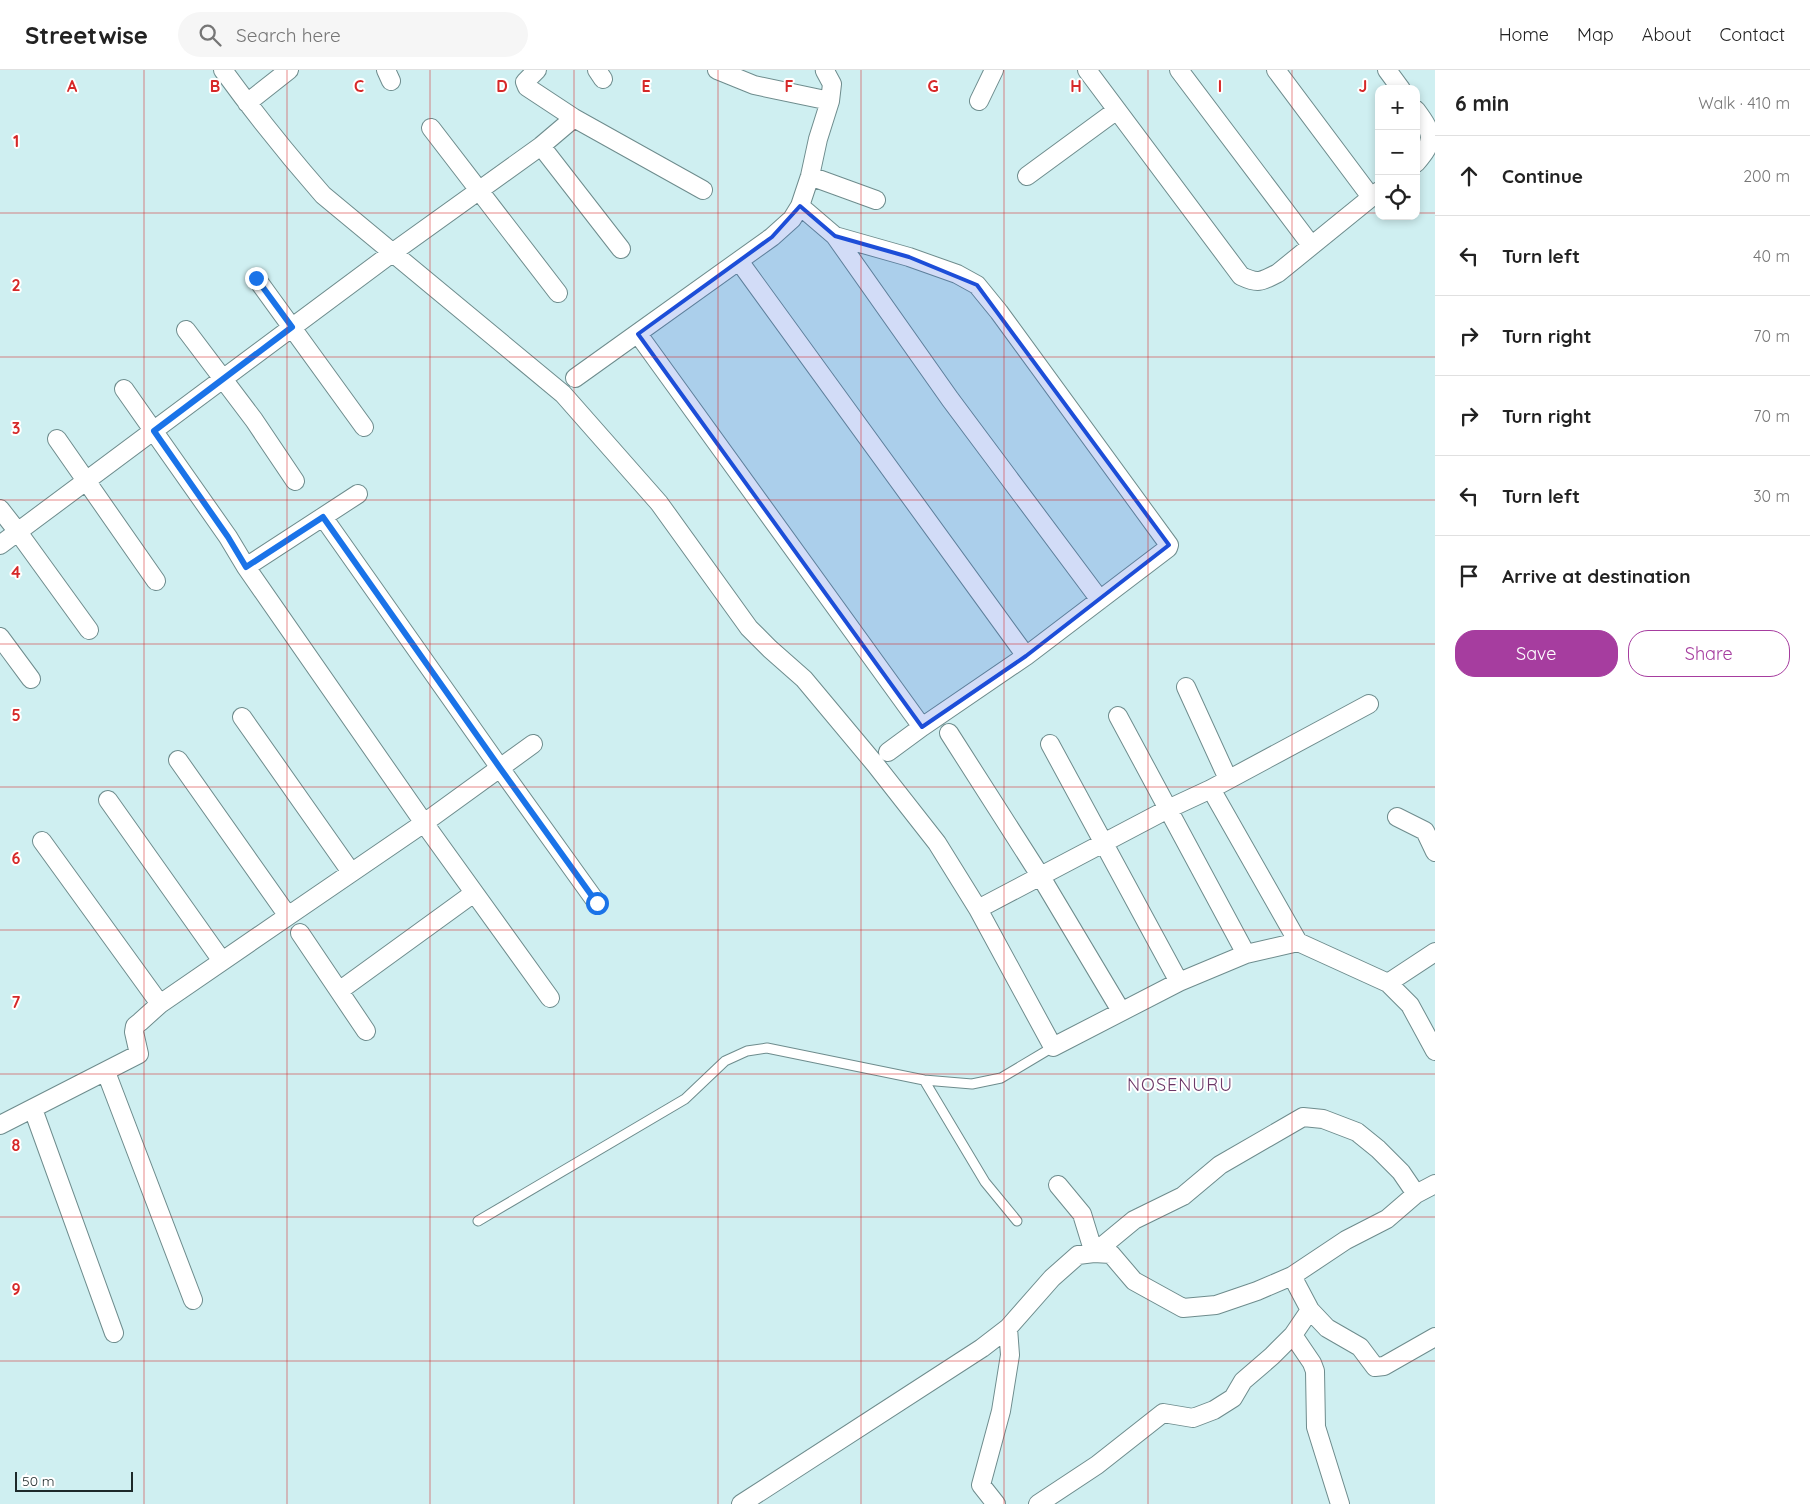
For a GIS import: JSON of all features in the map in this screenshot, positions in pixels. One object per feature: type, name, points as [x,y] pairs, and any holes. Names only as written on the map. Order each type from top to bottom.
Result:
[{"type":"street","points":[[223,70],[247,103],[323,195],[563,394],[659,503],[749,628],[804,678],[937,843],[978,910],[1053,1047],[1179,982],[1246,954],[1298,942]]},
{"type":"street","points":[[247,103],[289,70]]},
{"type":"street","points":[[537,70],[525,82],[527,87],[574,118],[703,190]]},
{"type":"street","points":[[717,70],[754,85],[830,101]]},
{"type":"street","points":[[575,378],[772,237],[792,219],[800,206],[810,176],[818,140],[830,101],[832,84],[825,70]]},
{"type":"street","points":[[979,101],[994,70]]},
{"type":"street","points":[[1087,70],[1241,276],[1253,281],[1265,280],[1278,273],[1375,194],[1276,70]]},
{"type":"street","points":[[1179,70],[1311,245]]},
{"type":"street","points":[[1387,70],[1398,85]]},
{"type":"street","points":[[1027,176],[1117,110]]},
{"type":"street","points":[[1420,116],[1435,137],[1434,145],[1420,160]]},
{"type":"street","points":[[0,545],[392,253],[541,146],[574,118]]},
{"type":"street","points":[[431,128],[558,293]]},
{"type":"street","points":[[541,146],[621,249]]},
{"type":"street","points":[[810,176],[876,200]]},
{"type":"street","points":[[800,206],[835,236],[950,399],[1100,600]]},
{"type":"street","points":[[835,236],[917,260],[957,274],[977,285],[999,312],[1170,544],[1168,548],[1026,656],[888,752]]},
{"type":"street","points":[[739,261],[1026,656]]},
{"type":"street","points":[[256,278],[364,427]]},
{"type":"street","points":[[186,330],[254,420],[295,481]]},
{"type":"street","points":[[638,334],[922,727]]},
{"type":"street","points":[[124,389],[424,823],[550,998]]},
{"type":"street","points":[[57,439],[156,581]]},
{"type":"street","points":[[246,567],[358,494]]},
{"type":"street","points":[[0,509],[89,630]]},
{"type":"street","points":[[323,517],[597,903]]},
{"type":"street","points":[[0,637],[30,679]]},
{"type":"street","points":[[1186,687],[1228,779]]},
{"type":"street","points":[[978,910],[1168,809],[1211,789],[1369,704]]},
{"type":"street","points":[[1118,716],[1246,954]]},
{"type":"street","points":[[242,717],[351,872]]},
{"type":"street","points":[[949,733],[1041,877],[1121,1012]]},
{"type":"street","points":[[0,1125],[139,1054],[134,1032],[135,1026],[160,1004],[424,823],[533,744]]},
{"type":"street","points":[[1050,744],[1105,842],[1179,982]]},
{"type":"street","points":[[178,760],[288,916]]},
{"type":"street","points":[[1211,789],[1298,942],[1388,983],[1410,1005],[1435,1050]]},
{"type":"street","points":[[108,800],[222,961]]},
{"type":"street","points":[[1397,817],[1425,831],[1435,852]]},
{"type":"street","points":[[42,841],[160,1004]]},
{"type":"street","points":[[339,991],[474,893]]},
{"type":"street","points":[[300,933],[366,1031]]},
{"type":"street","points":[[1388,983],[1435,952]]},
{"type":"street","points":[[106,1072],[193,1300]]},
{"type":"street","points":[[33,1109],[114,1333]]},
{"type":"street","points":[[1094,1252],[1134,1220],[1183,1196],[1220,1165],[1303,1117],[1323,1119],[1357,1132],[1378,1149],[1401,1172],[1416,1194]]},
{"type":"street","points":[[742,1504],[982,1348],[1008,1328],[1052,1278],[1078,1255],[1094,1252],[1110,1254],[1134,1281],[1183,1308],[1216,1305],[1257,1291],[1292,1276],[1346,1240],[1387,1219],[1416,1194],[1435,1184]]},
{"type":"street","points":[[1058,1185],[1082,1214],[1094,1252]]},
{"type":"street","points":[[1292,1276],[1310,1310],[1327,1328],[1360,1347],[1375,1367],[1384,1366],[1435,1337]]},
{"type":"street","points":[[1038,1504],[1097,1465],[1163,1413],[1193,1418],[1214,1410],[1233,1398],[1243,1381],[1293,1335],[1310,1310]]},
{"type":"street","points":[[996,1504],[981,1485],[1001,1412],[1010,1355],[1008,1328]]},
{"type":"street","points":[[1293,1335],[1315,1371],[1316,1427],[1340,1504]]},
{"type":"lane","points":[[478,1221],[685,1099],[725,1061],[747,1050],[767,1048],[924,1080],[972,1084],[1001,1078],[1053,1047]]},
{"type":"lane","points":[[924,1080],[985,1182],[1017,1221]]},
{"type":"highlighted area","points":[[800,206],[835,236],[909,257],[977,285],[1169,545],[1026,656],[922,727],[638,334],[772,237]]},
{"type":"district","name":"NOSENURU","points":[[1180,1084]]},
{"type":"route","points":[[256,278],[292,327],[154,431],[228,537],[246,567],[323,517],[597,903]]}]
